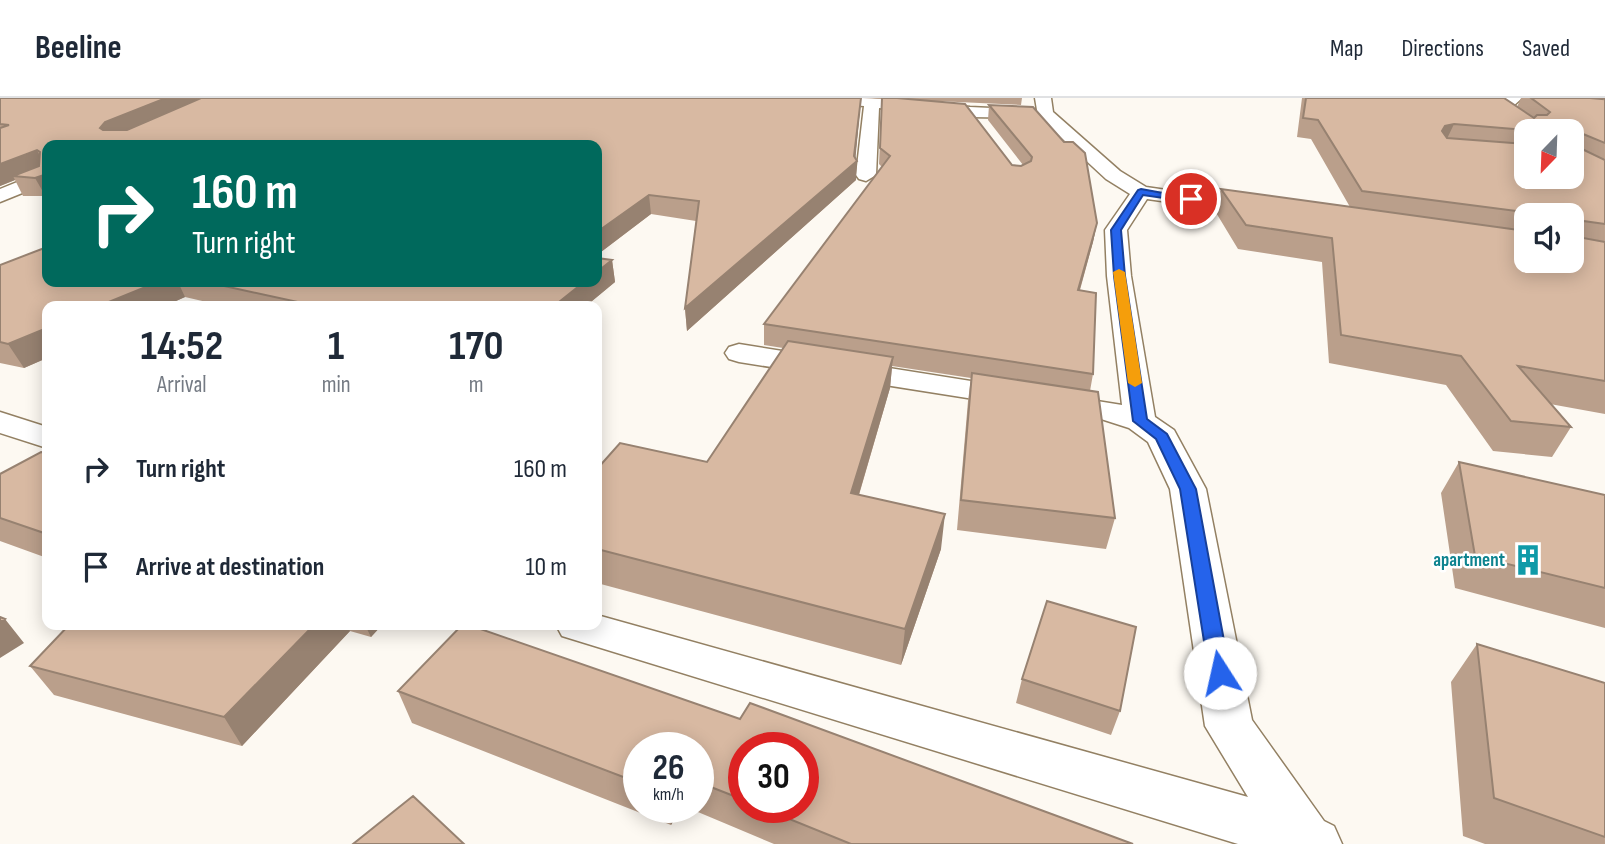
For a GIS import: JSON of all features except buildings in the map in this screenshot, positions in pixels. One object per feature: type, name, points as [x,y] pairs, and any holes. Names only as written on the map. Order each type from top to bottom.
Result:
[{"type":"street","points":[[824,98],[970,112],[1044,106],[1113,174],[1141,192],[1289,213]]},
{"type":"street","points":[[1514,98],[1493,108],[1514,121]]},
{"type":"street","points":[[866,175],[872,103]]},
{"type":"street","points":[[970,112],[986,133]]},
{"type":"street","points":[[0,196],[42,178]]},
{"type":"street","points":[[1140,421],[1119,276],[1116,230],[1141,192]]},
{"type":"street","points":[[739,353],[1106,410],[1140,421],[1162,437],[1188,489],[1229,726],[1310,842]]},
{"type":"street","points":[[0,422],[42,436]]},
{"type":"street","points":[[595,630],[1310,842]]},
{"type":"slow traffic","points":[[1119,272],[1135,383]]},
{"type":"place","name":"apartment","points":[[1528,560]]},
{"type":"route","points":[[1191,199],[1141,192],[1116,230],[1119,276],[1140,421],[1162,437],[1188,489],[1220,673]]}]
